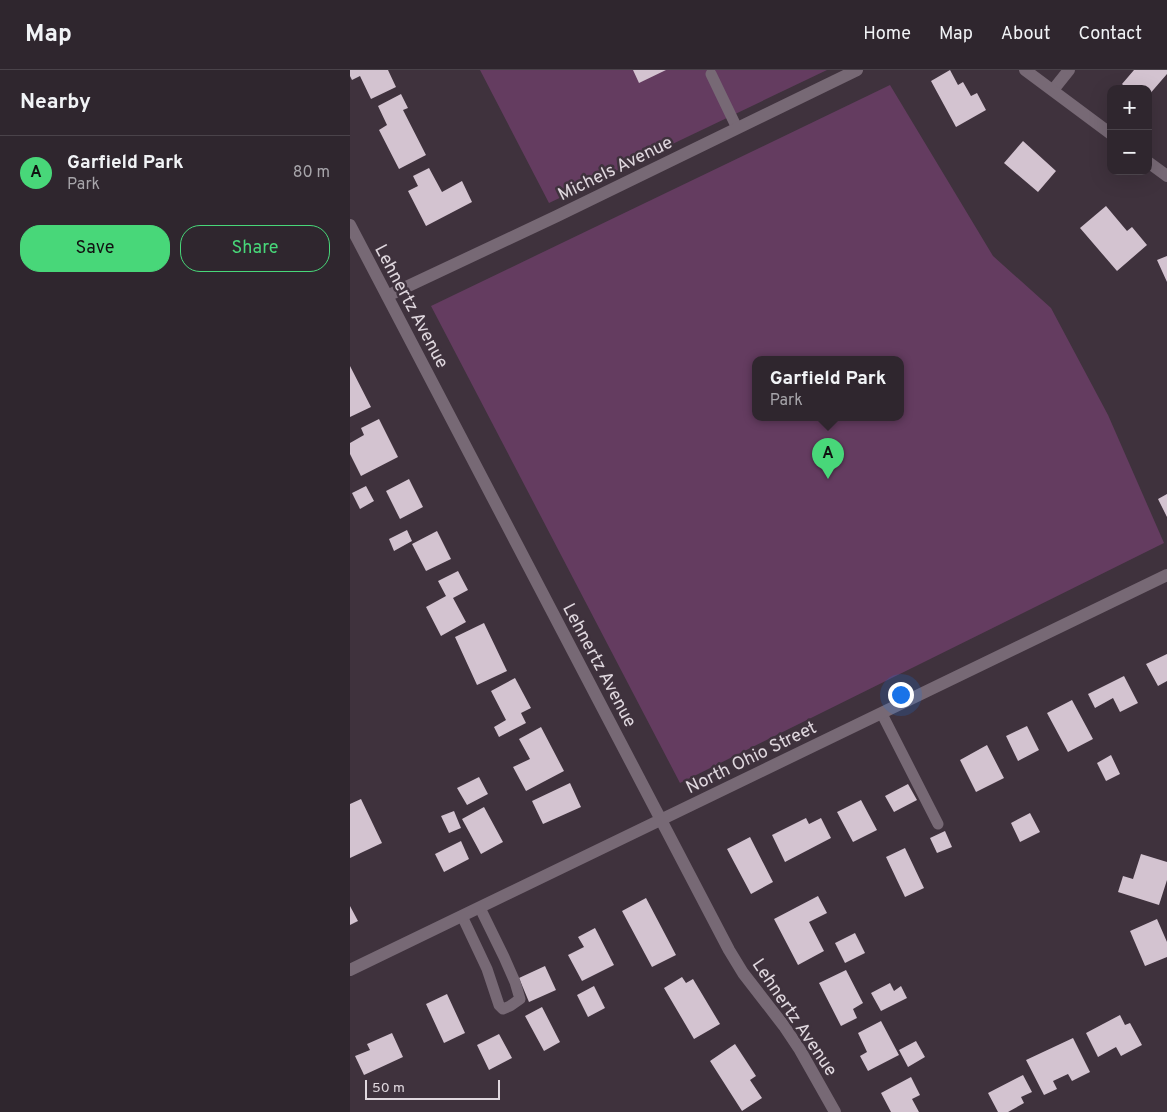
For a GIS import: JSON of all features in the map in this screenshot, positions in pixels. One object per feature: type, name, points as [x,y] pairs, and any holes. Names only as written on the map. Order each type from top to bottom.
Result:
[{"type":"street","name":"Michels Avenue","points":[[387,296],[857,70]]},
{"type":"street","points":[[1025,70],[1107,131]]},
{"type":"street","points":[[1053,90],[1068,70]]},
{"type":"street","points":[[1152,165],[1167,176]]},
{"type":"street","name":"Lehnertz Avenue","points":[[350,225],[729,950],[743,973],[800,1050],[835,1112]]},
{"type":"street","name":"North Ohio Street","points":[[350,970],[1167,575]]},
{"type":"lane","points":[[712,74],[737,128]]},
{"type":"lane","points":[[882,714],[938,824]]},
{"type":"lane","points":[[462,916],[487,968],[499,1005],[503,1010],[520,999],[515,982],[480,908]]},
{"type":"shaded area","points":[[480,70],[827,70],[549,203]]},
{"type":"shaded area","points":[[890,85],[993,256],[1051,308],[1108,415],[1164,543],[680,783],[431,306]]},
{"type":"building","points":[[350,70],[388,70],[396,87],[371,99],[360,76],[352,80]]},
{"type":"building","points":[[633,70],[666,70],[639,83]]},
{"type":"building","points":[[950,70],[958,85],[963,82],[971,96],[977,93],[986,110],[956,127],[931,81]]},
{"type":"building","points":[[1134,70],[1167,70],[1167,74],[1152,91],[1152,85],[1122,84]]},
{"type":"building","points":[[401,94],[408,108],[403,110],[426,155],[399,169],[379,130],[387,125],[378,106]]},
{"type":"building","points":[[1023,141],[1056,171],[1038,192],[1004,163]]},
{"type":"building","points":[[429,168],[442,192],[462,181],[472,202],[426,226],[408,191],[418,186],[413,176]]},
{"type":"building","points":[[1106,206],[1127,231],[1132,227],[1147,245],[1117,271],[1080,228]]},
{"type":"building","points":[[1167,256],[1167,282],[1157,260]]},
{"type":"building","points":[[350,366],[371,407],[350,417]]},
{"type":"building","points":[[379,419],[398,457],[361,476],[350,454],[350,443],[364,435],[361,428]]},
{"type":"building","points":[[409,479],[423,507],[400,519],[386,491]]},
{"type":"building","points":[[366,486],[374,501],[360,509],[352,493]]},
{"type":"building","points":[[1167,494],[1167,517],[1158,499]]},
{"type":"building","points":[[407,530],[412,541],[394,551],[389,539]]},
{"type":"building","points":[[437,531],[451,559],[426,571],[412,544]]},
{"type":"building","points":[[458,571],[468,590],[453,598],[466,622],[441,636],[426,607],[446,596],[438,581]]},
{"type":"building","points":[[484,623],[507,671],[477,685],[455,637]]},
{"type":"building","points":[[1167,654],[1167,681],[1158,686],[1146,664]]},
{"type":"building","points":[[1124,676],[1138,703],[1120,712],[1113,698],[1095,708],[1088,694]]},
{"type":"building","points":[[515,678],[531,708],[521,713],[526,723],[499,737],[494,727],[506,720],[491,691]]},
{"type":"building","points":[[1072,700],[1093,739],[1068,752],[1047,713]]},
{"type":"building","points":[[1027,726],[1039,750],[1018,761],[1006,736]]},
{"type":"building","points":[[541,727],[564,771],[526,791],[513,767],[530,759],[519,739]]},
{"type":"building","points":[[987,745],[1004,778],[976,792],[960,760]]},
{"type":"building","points":[[1111,755],[1120,774],[1106,781],[1097,763]]},
{"type":"building","points":[[479,777],[488,794],[467,805],[457,788]]},
{"type":"building","points":[[570,783],[581,807],[543,824],[532,801]]},
{"type":"building","points":[[908,784],[917,800],[894,812],[885,796]]},
{"type":"building","points":[[361,799],[382,843],[350,858],[350,804]]},
{"type":"building","points":[[861,800],[877,830],[853,842],[837,812]]},
{"type":"building","points":[[484,807],[503,842],[481,854],[462,819]]},
{"type":"building","points":[[454,811],[461,828],[449,833],[441,816]]},
{"type":"building","points":[[1030,813],[1040,832],[1020,842],[1011,823]]},
{"type":"building","points":[[806,818],[809,824],[821,818],[831,838],[785,862],[772,835]]},
{"type":"building","points":[[945,831],[952,847],[937,853],[930,838]]},
{"type":"building","points":[[750,837],[773,882],[751,894],[727,849]]},
{"type":"building","points":[[461,841],[469,859],[444,872],[435,854]]},
{"type":"building","points":[[905,848],[924,888],[905,897],[886,857]]},
{"type":"building","points":[[1141,854],[1167,862],[1167,880],[1159,905],[1118,892],[1123,876],[1133,879]]},
{"type":"building","points":[[818,896],[827,913],[809,922],[824,951],[798,965],[774,919]]},
{"type":"building","points":[[646,898],[676,955],[652,967],[622,911]]},
{"type":"building","points":[[350,906],[358,921],[350,925]]},
{"type":"building","points":[[1157,919],[1167,942],[1167,957],[1145,966],[1130,931]]},
{"type":"building","points":[[595,928],[614,965],[582,981],[568,955],[584,947],[578,937]]},
{"type":"building","points":[[855,933],[865,953],[845,963],[835,943]]},
{"type":"building","points":[[545,966],[556,990],[529,1002],[519,978]]},
{"type":"building","points":[[846,970],[863,1003],[853,1009],[857,1018],[841,1026],[819,983]]},
{"type":"building","points":[[682,977],[686,983],[693,979],[720,1024],[694,1039],[664,988]]},
{"type":"building","points":[[890,983],[894,991],[901,986],[907,998],[881,1011],[871,993]]},
{"type":"building","points":[[594,986],[605,1008],[588,1017],[577,995]]},
{"type":"building","points":[[447,994],[465,1033],[444,1043],[426,1004]]},
{"type":"building","points":[[542,1007],[560,1042],[544,1051],[525,1016]]},
{"type":"building","points":[[1120,1015],[1125,1025],[1130,1023],[1142,1045],[1121,1056],[1116,1047],[1098,1057],[1086,1033]]},
{"type":"building","points":[[881,1021],[899,1055],[868,1071],[860,1056],[867,1052],[858,1033]]},
{"type":"building","points":[[392,1033],[403,1057],[364,1075],[355,1056],[370,1050],[367,1044]]},
{"type":"building","points":[[499,1034],[512,1058],[489,1070],[477,1045]]},
{"type":"building","points":[[1073,1038],[1090,1072],[1072,1081],[1068,1074],[1053,1081],[1057,1089],[1044,1095],[1026,1060]]},
{"type":"building","points":[[916,1041],[925,1057],[908,1067],[899,1050]]},
{"type":"building","points":[[735,1044],[756,1076],[750,1080],[762,1098],[742,1111],[710,1061]]},
{"type":"building","points":[[1023,1075],[1032,1092],[1021,1097],[1024,1103],[1008,1112],[998,1112],[988,1093]]},
{"type":"building","points":[[911,1077],[920,1095],[912,1099],[919,1112],[891,1112],[881,1093]]},
{"type":"place","name":"Garfield Park","points":[[828,479]]}]
